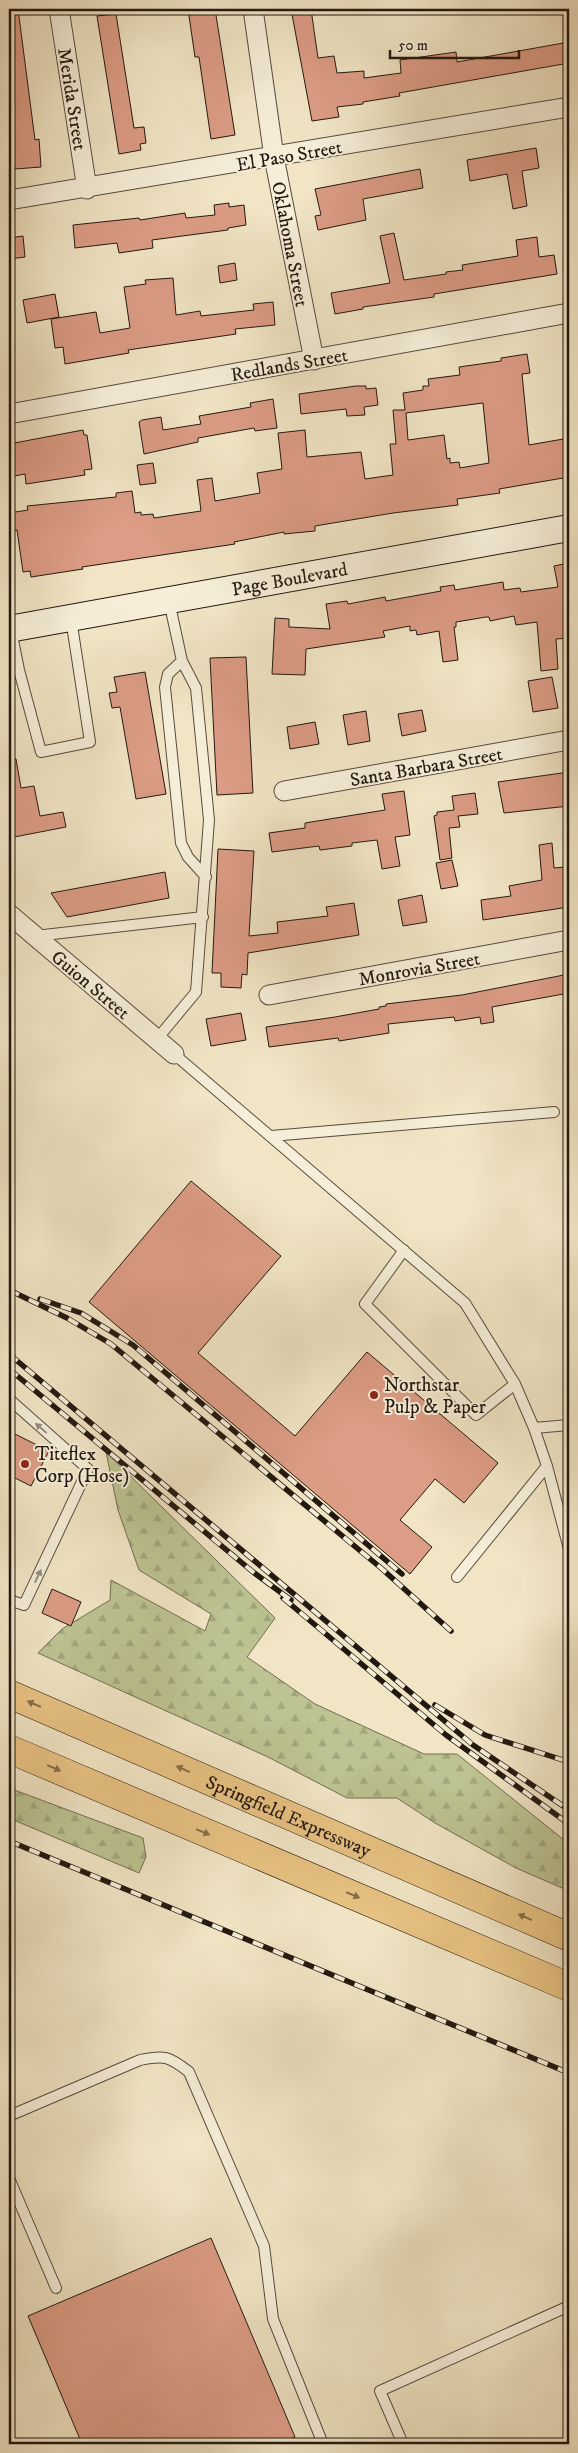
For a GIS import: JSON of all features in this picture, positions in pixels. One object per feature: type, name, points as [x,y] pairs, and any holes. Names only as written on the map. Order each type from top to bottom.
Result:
[{"type":"highway","name":"Springfield Expressway","points":[[9,1694],[569,1937]]},
{"type":"highway","points":[[9,1749],[569,1987]]},
{"type":"street","name":"Merida Street","points":[[59,9],[87,189]]},
{"type":"street","name":"Oklahoma Street","points":[[253,9],[274,157],[314,360]]},
{"type":"street","name":"El Paso Street","points":[[9,200],[87,189],[569,107]]},
{"type":"street","name":"Redlands Street","points":[[9,414],[569,313]]},
{"type":"street","name":"Page Boulevard","points":[[10,629],[569,528]]},
{"type":"street","name":"Santa Barbara Street","points":[[284,791],[569,740]]},
{"type":"street","name":"Guion Street","points":[[9,914],[174,1054]]},
{"type":"street","name":"Monrovia Street","points":[[268,995],[569,940]]},
{"type":"lane","points":[[156,1039],[196,992],[209,820],[196,688],[182,661],[168,600]]},
{"type":"lane","points":[[10,629],[19,670],[42,752],[90,742],[71,618]]},
{"type":"lane","points":[[182,661],[168,674],[165,687],[181,843],[188,858],[206,877]]},
{"type":"lane","points":[[35,936],[202,917]]},
{"type":"lane","points":[[174,1054],[465,1303],[515,1384],[534,1428],[547,1466],[569,1550]]},
{"type":"lane","points":[[271,1136],[554,1112]]},
{"type":"lane","points":[[404,1250],[365,1304],[476,1415],[515,1384]]},
{"type":"lane","points":[[9,1399],[88,1469],[24,1605],[9,1600]]},
{"type":"lane","points":[[534,1428],[569,1425]]},
{"type":"lane","points":[[457,1577],[547,1466]]},
{"type":"lane","points":[[9,2116],[140,2060],[160,2056],[174,2060],[188,2072],[264,2246],[272,2319],[322,2444]]},
{"type":"lane","points":[[9,2178],[56,2288]]},
{"type":"lane","points":[[403,2444],[380,2391],[569,2306]]},
{"type":"green space","points":[[106,1452],[275,1618],[247,1657],[315,1704],[424,1754],[457,1754],[569,1844],[569,1891],[516,1868],[435,1823],[397,1798],[347,1798],[268,1757],[38,1653],[62,1629],[110,1600],[111,1580],[205,1631],[211,1614],[139,1570],[118,1510]]},
{"type":"green space","points":[[9,1788],[143,1838],[146,1857],[139,1873],[9,1818]]},
{"type":"building","points":[[9,9],[18,9],[35,140],[39,139],[41,167],[15,169],[9,115],[9,106],[13,105],[9,81]]},
{"type":"building","points":[[188,9],[215,9],[235,135],[211,139],[199,57],[195,57]]},
{"type":"building","points":[[291,9],[311,9],[318,58],[334,56],[337,73],[364,71],[364,78],[401,73],[400,60],[456,52],[457,62],[569,42],[569,63],[399,93],[400,96],[363,102],[363,104],[337,107],[339,117],[312,121]]},
{"type":"building","points":[[116,14],[134,128],[144,127],[146,143],[140,144],[141,150],[119,154],[97,16]]},
{"type":"building","points":[[536,148],[539,168],[522,171],[527,206],[513,209],[507,174],[470,181],[467,160]]},
{"type":"building","points":[[420,169],[423,188],[363,199],[366,220],[318,230],[315,216],[321,215],[315,189]]},
{"type":"building","points":[[229,203],[229,207],[244,205],[246,225],[228,228],[228,230],[152,240],[153,248],[119,253],[117,243],[75,248],[73,225],[139,218],[140,220],[185,213],[186,218],[215,215],[214,205]]},
{"type":"building","points":[[394,233],[404,280],[446,274],[446,272],[463,270],[462,265],[518,256],[516,240],[537,237],[539,257],[554,255],[557,274],[434,294],[434,297],[363,307],[363,309],[335,314],[331,293],[390,283],[380,236]]},
{"type":"building","points":[[23,236],[25,257],[9,259],[9,238]]},
{"type":"building","points":[[235,263],[237,280],[220,283],[218,266]]},
{"type":"building","points":[[173,278],[176,315],[200,311],[201,316],[254,310],[253,304],[273,302],[275,325],[235,329],[236,334],[128,350],[129,353],[65,364],[63,347],[55,348],[51,319],[96,312],[100,333],[130,328],[124,287],[146,284],[145,280]]},
{"type":"building","points":[[55,294],[59,317],[27,323],[23,300]]},
{"type":"building","points":[[527,354],[530,373],[522,374],[529,445],[569,438],[569,477],[499,489],[500,493],[457,499],[458,505],[393,513],[315,526],[315,531],[284,534],[284,532],[234,542],[235,544],[82,567],[83,569],[31,577],[30,571],[23,572],[17,530],[9,531],[9,513],[28,510],[27,506],[116,497],[116,493],[132,491],[135,513],[141,512],[141,515],[153,514],[154,518],[201,511],[197,480],[212,478],[215,501],[260,493],[257,473],[282,469],[278,433],[305,430],[307,457],[361,452],[365,479],[393,475],[390,444],[396,444],[393,410],[405,410],[403,393],[423,390],[423,386],[429,386],[428,379],[460,375],[459,367],[501,361],[501,358]],"holes":[[[483,403],[489,463],[460,468],[459,462],[450,463],[450,458],[447,459],[444,435],[408,440],[406,413]]]},
{"type":"building","points":[[366,386],[366,389],[376,388],[378,405],[364,407],[365,415],[347,416],[346,409],[301,414],[299,394]]},
{"type":"building","points":[[273,399],[277,428],[255,431],[254,428],[198,438],[198,442],[144,454],[139,422],[142,420],[161,417],[163,430],[201,424],[199,416],[251,407],[250,403]]},
{"type":"building","points":[[83,430],[84,435],[87,435],[92,469],[84,470],[85,475],[26,484],[25,474],[9,477],[9,444]]},
{"type":"building","points":[[153,463],[156,483],[140,485],[137,465]]},
{"type":"building","points":[[569,563],[569,638],[556,639],[558,669],[541,671],[537,622],[516,625],[514,616],[490,621],[489,617],[486,617],[456,622],[456,627],[454,627],[458,660],[443,662],[439,631],[417,635],[416,630],[410,631],[410,626],[383,631],[385,637],[306,649],[305,675],[272,674],[275,618],[289,619],[289,627],[330,629],[326,604],[347,601],[348,604],[385,597],[386,601],[441,591],[440,587],[454,585],[455,590],[503,582],[504,590],[520,588],[521,592],[558,587],[554,566]]},
{"type":"building","points":[[246,657],[253,793],[217,795],[210,658]]},
{"type":"building","points":[[145,672],[166,794],[136,799],[120,707],[112,708],[109,693],[117,692],[114,677]]},
{"type":"building","points":[[552,677],[558,708],[533,712],[528,681]]},
{"type":"building","points":[[422,710],[426,731],[402,736],[398,714]]},
{"type":"building","points":[[366,711],[370,741],[348,745],[343,715]]},
{"type":"building","points":[[315,722],[319,744],[290,749],[287,727]]},
{"type":"building","points":[[16,759],[21,788],[34,786],[40,816],[63,812],[66,827],[9,838],[9,760]]},
{"type":"building","points":[[569,772],[569,806],[504,813],[498,782]]},
{"type":"building","points":[[404,791],[410,835],[395,837],[400,866],[382,869],[377,840],[352,843],[352,846],[320,850],[319,846],[272,852],[269,833],[305,828],[305,823],[385,810],[382,794]]},
{"type":"building","points":[[475,793],[478,814],[458,816],[460,827],[449,828],[452,858],[440,860],[434,816],[437,815],[437,812],[454,810],[452,796]]},
{"type":"building","points":[[552,843],[554,868],[565,867],[566,876],[569,876],[569,907],[483,920],[481,900],[511,896],[509,886],[542,880],[539,845]]},
{"type":"building","points":[[218,849],[254,851],[249,936],[278,933],[277,922],[328,916],[326,907],[354,903],[359,935],[248,953],[247,975],[242,974],[241,988],[221,987],[221,973],[212,973]]},
{"type":"building","points":[[452,860],[458,886],[441,889],[436,863]]},
{"type":"building","points":[[165,872],[169,898],[67,917],[51,893]]},
{"type":"building","points":[[422,895],[427,922],[403,926],[398,900]]},
{"type":"building","points":[[569,974],[569,993],[492,1007],[494,1022],[481,1024],[480,1017],[455,1021],[454,1017],[388,1024],[389,1033],[339,1041],[338,1038],[269,1047],[266,1027],[379,1009],[379,1007],[386,1006],[386,1004],[462,995]]},
{"type":"building","points":[[241,1013],[246,1040],[211,1046],[206,1019]]},
{"type":"building","name":"Northstar Pulp & Paper","points":[[191,1181],[281,1256],[198,1353],[295,1436],[367,1352],[498,1463],[464,1503],[435,1479],[400,1520],[432,1547],[410,1574],[89,1302]]},
{"type":"building","name":"Titeflex Corp (Hose)","points":[[9,1431],[49,1451],[31,1486],[9,1475]]},
{"type":"building","points":[[52,1589],[81,1602],[71,1626],[42,1613]]},
{"type":"building","points":[[211,2238],[295,2437],[278,2444],[82,2444],[28,2316]]},
{"type":"railway","points":[[9,1290],[67,1318],[111,1344],[381,1568],[451,1631]]},
{"type":"railway","points":[[40,1299],[81,1313],[133,1345],[402,1574]]},
{"type":"railway","points":[[9,1354],[473,1745],[569,1810]]},
{"type":"railway","points":[[9,1369],[253,1572],[291,1600]]},
{"type":"railway","points":[[283,1598],[446,1735],[569,1824]]},
{"type":"railway","points":[[435,1705],[485,1735],[569,1762]]},
{"type":"railway","points":[[9,1841],[569,2073]]},
{"type":"place","name":"Northstar Pulp & Paper","points":[[374,1395]]},
{"type":"place","name":"Titeflex Corp (Hose)","points":[[25,1464]]}]
